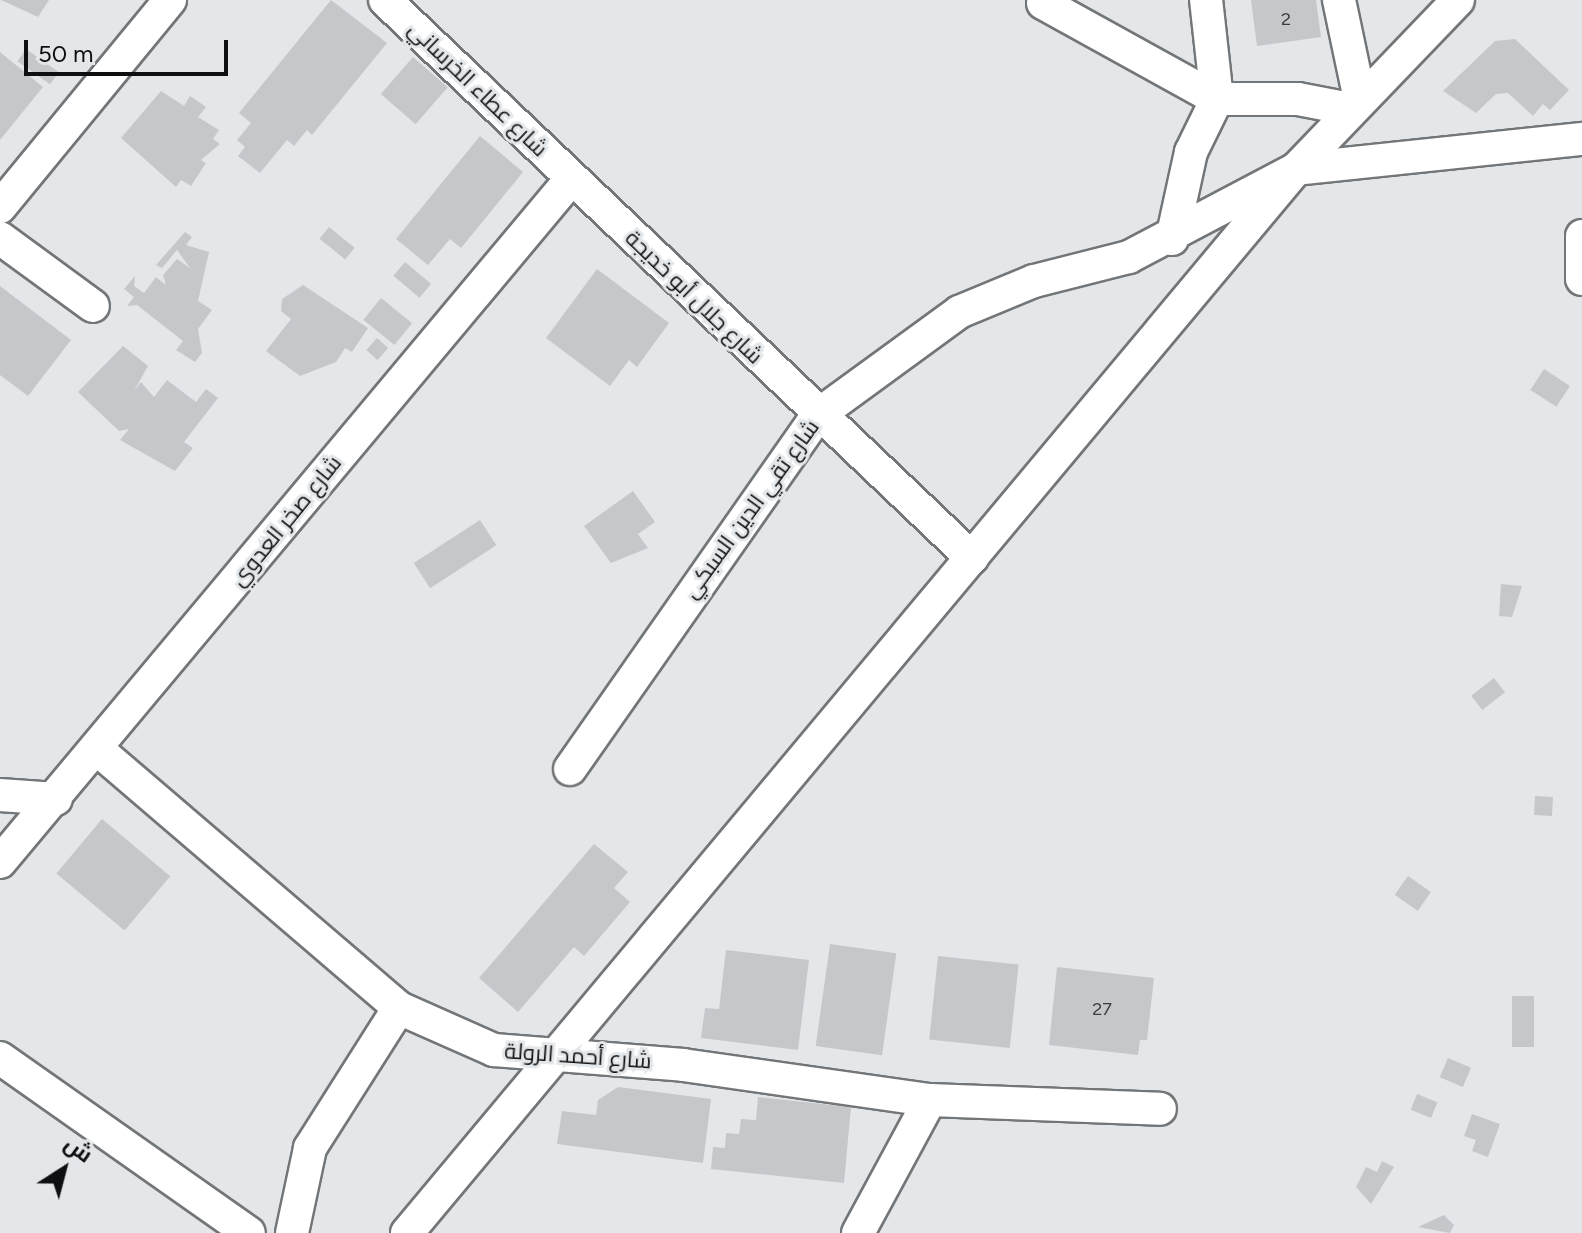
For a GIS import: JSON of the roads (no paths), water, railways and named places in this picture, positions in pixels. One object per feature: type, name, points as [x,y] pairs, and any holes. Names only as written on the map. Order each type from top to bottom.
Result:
[{"type":"street","points":[[6,195],[170,0]]},
{"type":"street","name":"شارع عطاء الخرساني","points":[[385,0],[571,179]]},
{"type":"street","points":[[1172,239],[1191,152],[1217,99],[1206,0]]},
{"type":"street","points":[[1043,3],[1217,99],[1298,99],[1355,104],[1339,0]]},
{"type":"street","name":"شارع تقي الدين السبكي","points":[[570,769],[818,415],[959,312],[1172,239],[1296,169],[1458,0]]},
{"type":"street","points":[[407,1233],[1296,169],[1582,139]]},
{"type":"street","name":"شارع جلال أبو خديجة","points":[[571,179],[972,558]]},
{"type":"street","name":"شارع صخر العدوي","points":[[0,862],[56,799],[571,179]]},
{"type":"street","points":[[1582,236],[1582,279]]},
{"type":"street","points":[[0,238],[93,306]]},
{"type":"street","name":"شارع أحمد الرولة","points":[[97,749],[399,1008],[494,1050],[551,1057],[683,1065],[930,1100],[1160,1109]]},
{"type":"street","points":[[0,795],[56,799]]},
{"type":"street","points":[[292,1233],[310,1148],[399,1008]]},
{"type":"street","points":[[0,1058],[249,1233]]},
{"type":"street","points":[[858,1233],[930,1100]]}]
